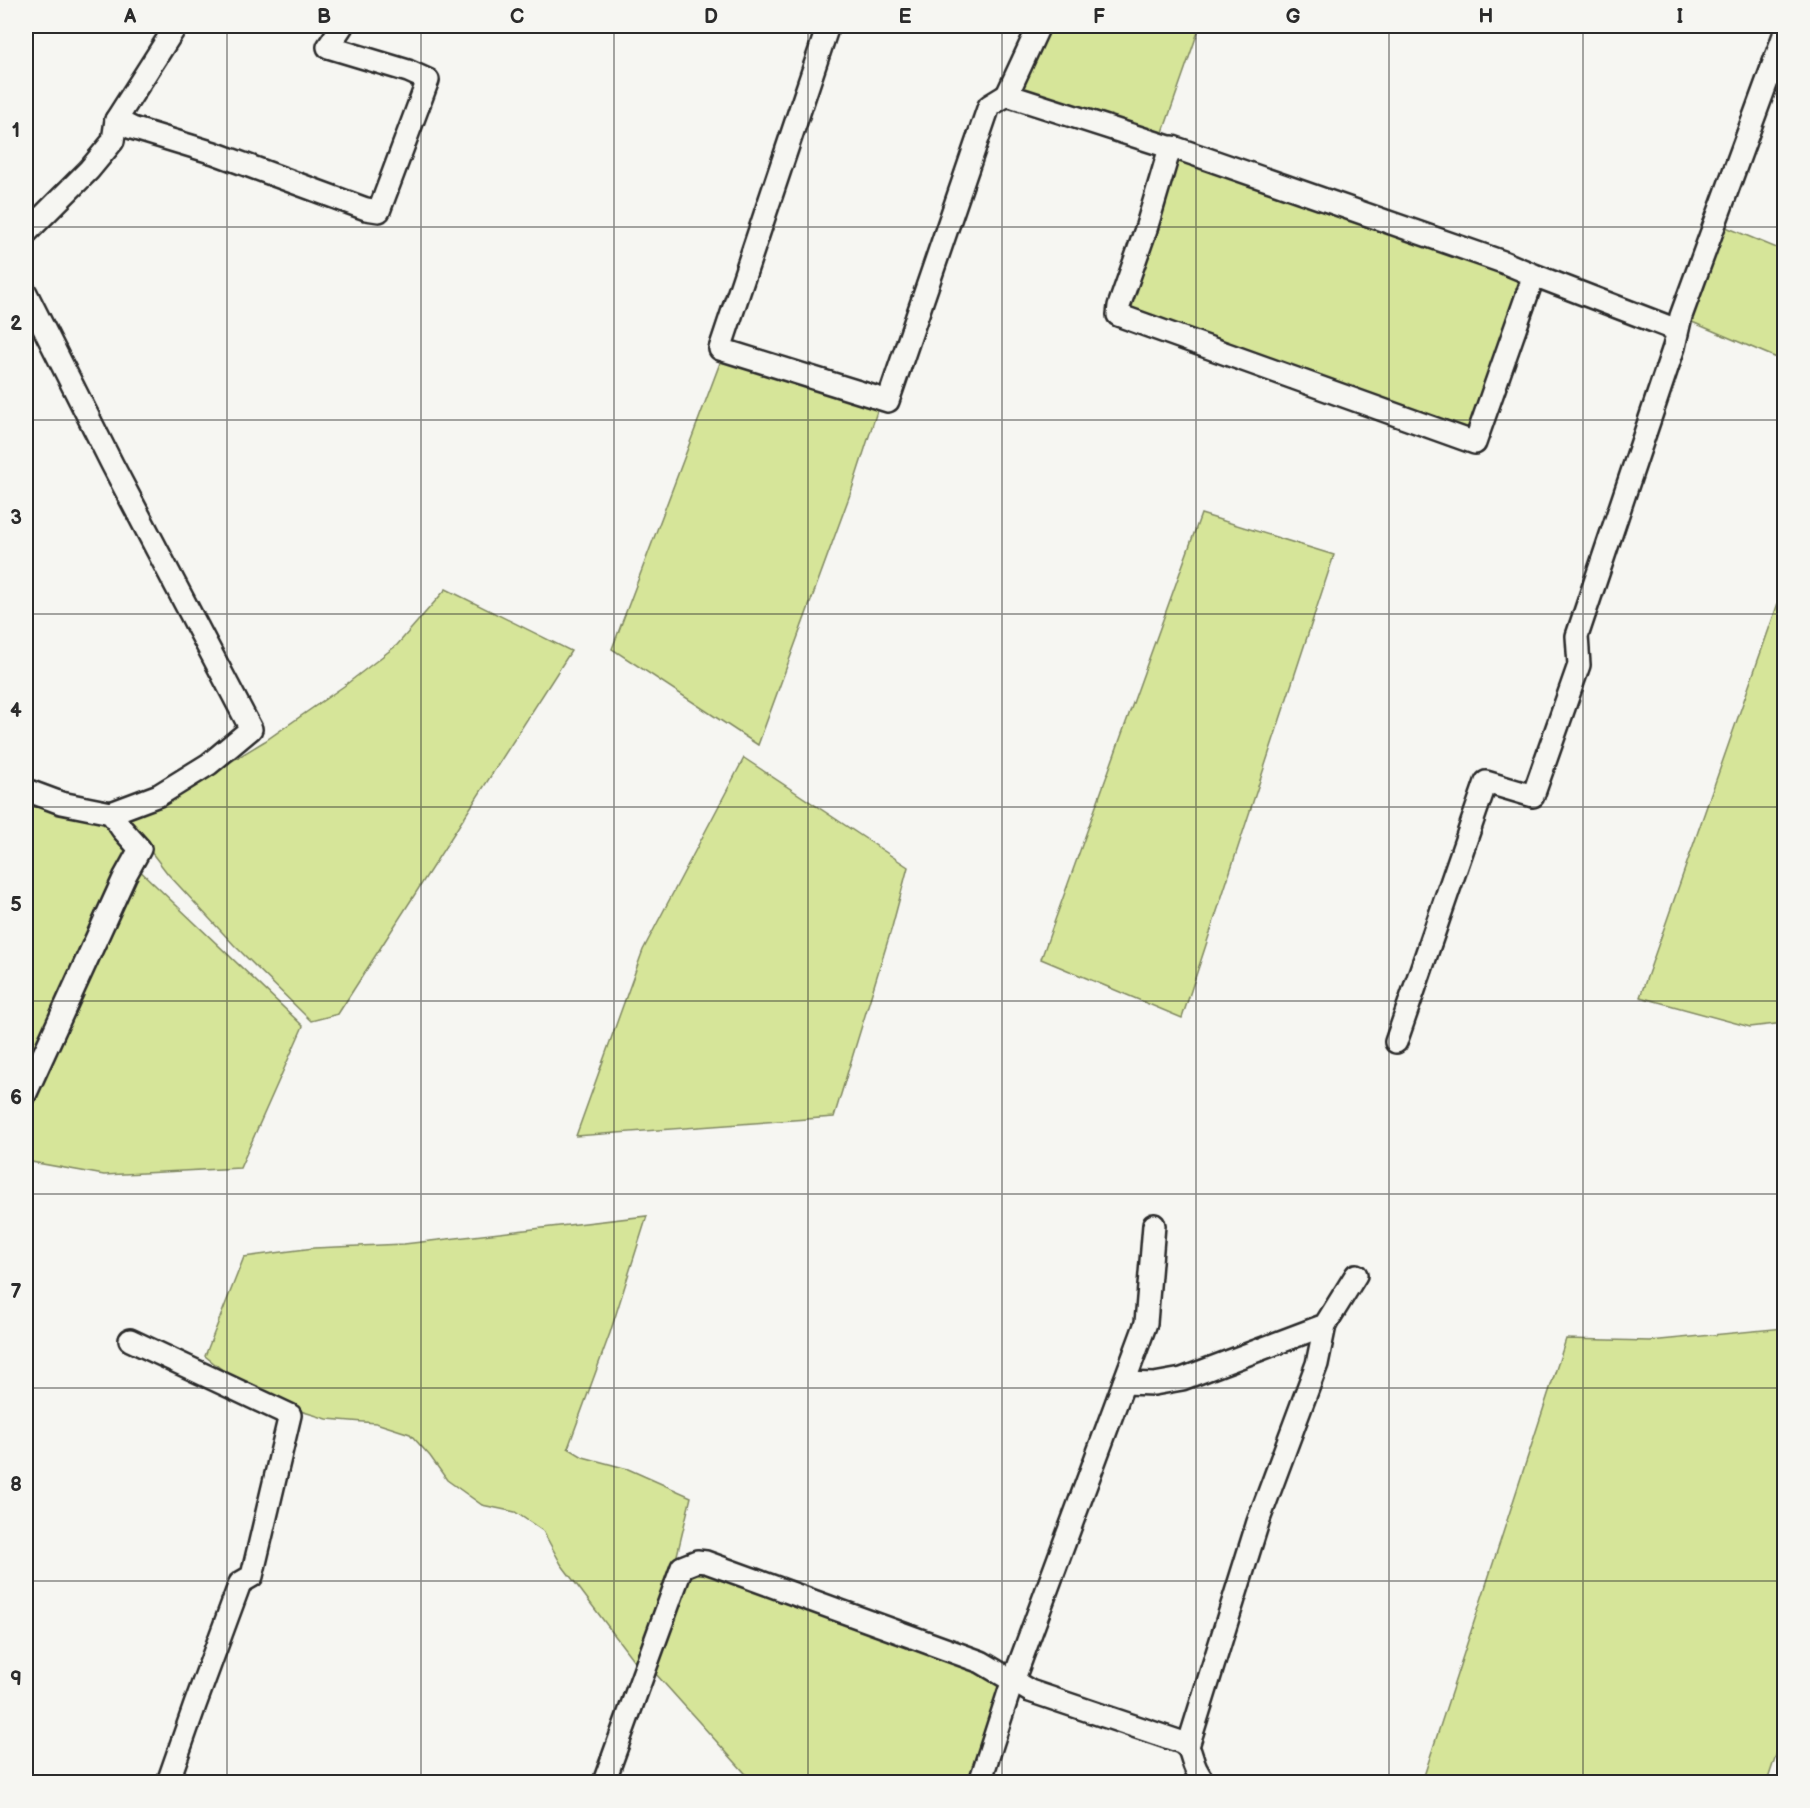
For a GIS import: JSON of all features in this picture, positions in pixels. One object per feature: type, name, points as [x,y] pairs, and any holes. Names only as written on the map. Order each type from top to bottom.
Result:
[{"type":"street","points":[[26,233],[89,170],[113,141],[116,120],[176,26]]},
{"type":"street","points":[[116,120],[132,128],[189,144],[366,209],[379,211],[428,80],[408,71],[328,47],[342,26]]},
{"type":"street","points":[[828,26],[720,349],[888,401],[989,106],[1007,95],[1038,26]]},
{"type":"street","points":[[1396,1042],[1486,782],[1533,796],[1580,665],[1577,636],[1678,327],[1785,35]]},
{"type":"street","points":[[1007,95],[1172,148],[1503,262],[1669,327],[1678,327]]},
{"type":"street","points":[[1172,148],[1119,306],[1118,315],[1474,443],[1533,275]]},
{"type":"street","points":[[26,293],[112,464],[251,729],[209,764],[159,795],[111,813],[61,803],[26,790]]},
{"type":"street","points":[[26,1093],[125,876],[140,849],[111,813]]},
{"type":"street","points":[[980,1782],[1013,1681],[1146,1323],[1154,1225]]},
{"type":"street","points":[[1188,1746],[1258,1522],[1317,1364],[1326,1325],[1356,1275]]},
{"type":"street","points":[[1124,1383],[1154,1384],[1182,1379],[1326,1325]]},
{"type":"street","points":[[130,1340],[290,1415],[252,1576],[240,1583],[168,1782]]},
{"type":"street","points":[[604,1782],[682,1568],[697,1561],[706,1562],[981,1662],[1030,1691],[1181,1742],[1188,1746],[1195,1768],[1204,1782]]},
{"type":"green space","points":[[1046,26],[1200,26],[1162,135],[1019,90]]},
{"type":"green space","points":[[1178,154],[1529,275],[1473,436],[1124,312]]},
{"type":"green space","points":[[1721,225],[1784,251],[1784,361],[1685,319]]},
{"type":"green space","points":[[723,355],[879,405],[852,489],[758,745],[612,649]]},
{"type":"green space","points":[[1201,514],[1334,555],[1182,1018],[1041,959]]},
{"type":"green space","points":[[1784,586],[1784,1023],[1750,1027],[1640,997]]},
{"type":"green space","points":[[446,589],[571,651],[338,1014],[311,1021],[234,945],[168,874],[125,818],[206,777],[265,741],[344,686],[397,645]]},
{"type":"green space","points":[[744,758],[908,867],[834,1117],[576,1136],[643,950]]},
{"type":"green space","points":[[30,805],[92,815],[134,849],[26,1088],[26,814]]},
{"type":"green space","points":[[134,865],[303,1026],[240,1168],[104,1175],[26,1161],[26,1098]]},
{"type":"green space","points":[[647,1216],[610,1333],[568,1448],[583,1457],[628,1469],[691,1497],[672,1576],[637,1665],[561,1564],[543,1531],[515,1512],[482,1505],[447,1480],[410,1434],[376,1423],[327,1419],[287,1407],[244,1387],[205,1356],[244,1257],[314,1248],[404,1244]]},
{"type":"green space","points":[[1784,1328],[1784,1731],[1767,1782],[1422,1782],[1566,1339],[1650,1341]]},
{"type":"green space","points":[[703,1570],[1006,1682],[972,1782],[753,1782],[655,1673],[687,1573]]}]
